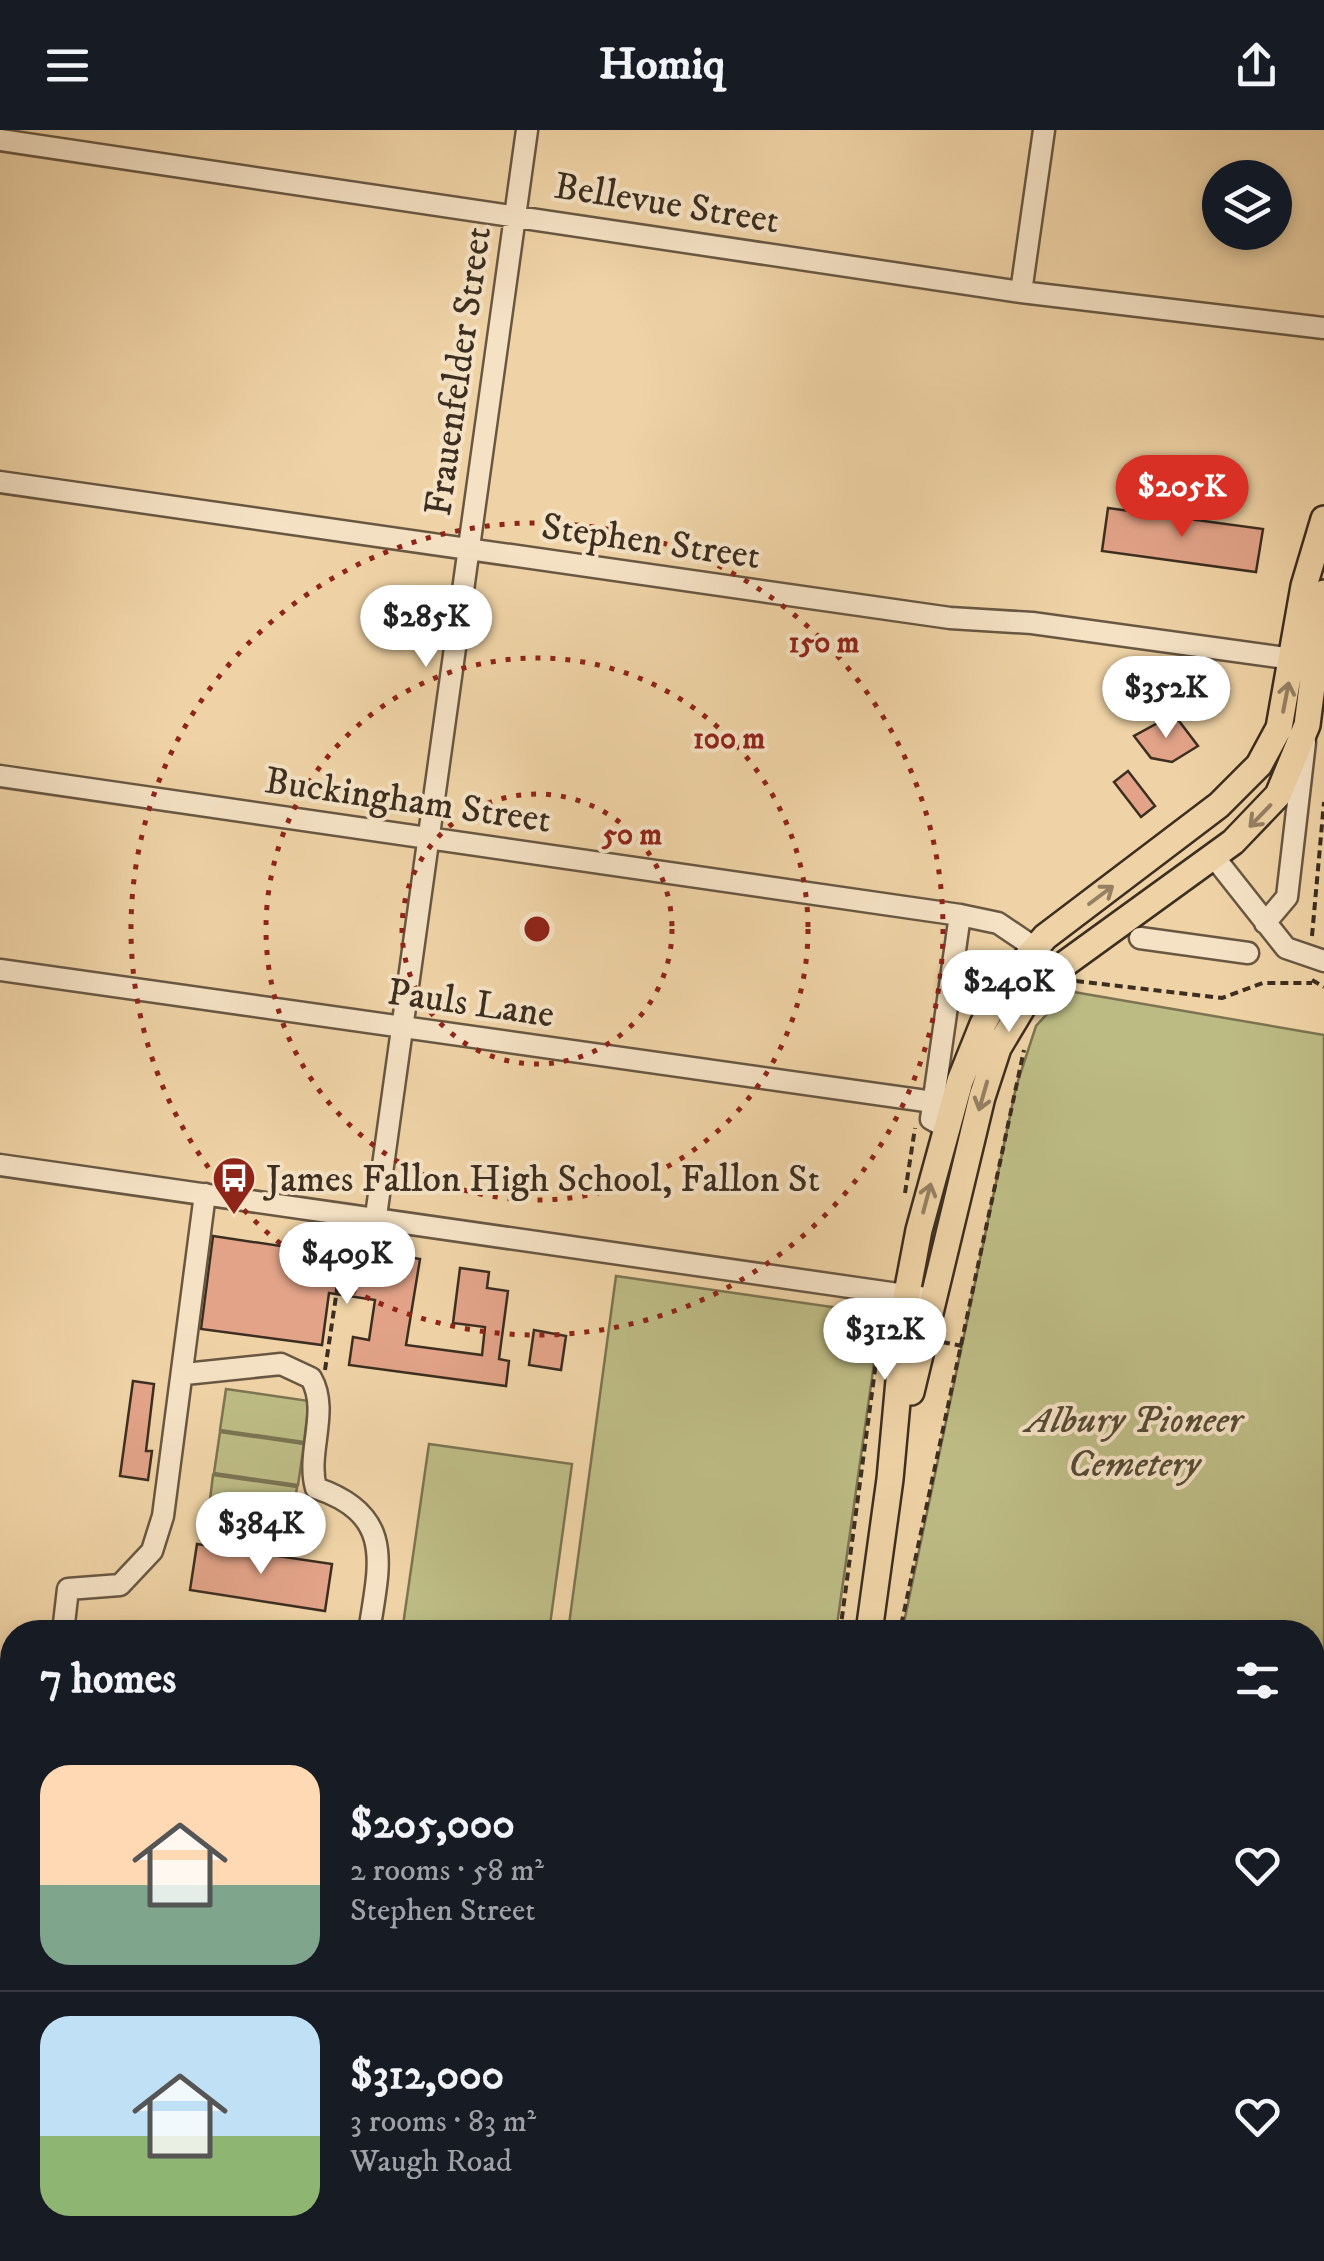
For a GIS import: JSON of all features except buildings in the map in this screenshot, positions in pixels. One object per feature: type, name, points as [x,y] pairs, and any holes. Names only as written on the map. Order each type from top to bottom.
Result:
[{"type":"main road","points":[[871,1620],[890,1479],[907,1293],[946,1128],[983,1024],[1007,982],[1035,948],[1243,784],[1271,746],[1293,659],[1304,586],[1324,519]]},
{"type":"main road","points":[[890,1479],[982,1097],[998,1048],[1028,998],[1062,966],[1214,857],[1278,796],[1307,725],[1324,593]]},
{"type":"main road","points":[[1190,828],[1214,857]]},
{"type":"street","name":"Frauenfelder Street","points":[[376,1216],[526,130]]},
{"type":"street","points":[[1022,292],[1044,130]]},
{"type":"street","name":"Bellevue Street","points":[[0,140],[1022,292],[1324,328]]},
{"type":"street","name":"Stephen Street","points":[[0,482],[950,618],[1032,623],[1293,659]]},
{"type":"street","points":[[1140,938],[1241,952],[1266,925],[1286,898],[1307,725]]},
{"type":"street","name":"Buckingham Street","points":[[0,776],[960,916],[998,923],[1035,948]]},
{"type":"street","points":[[1214,857],[1290,952],[1319,961]]},
{"type":"street","points":[[946,1128],[931,1119],[960,916]]},
{"type":"street","name":"Pauls Lane","points":[[0,970],[933,1102]]},
{"type":"street","points":[[0,1165],[934,1299]]},
{"type":"street","points":[[65,1620],[68,1589],[120,1585],[152,1551],[163,1516],[185,1374],[205,1194]]},
{"type":"street","points":[[185,1374],[281,1364],[311,1378],[318,1391],[312,1472],[316,1488],[356,1508],[370,1523],[378,1542],[370,1620]]},
{"type":"path","points":[[1319,961],[1310,921],[1324,802]]},
{"type":"path","points":[[1080,970],[1066,981],[1222,998],[1263,983],[1312,983]]},
{"type":"path","points":[[902,1620],[1026,1039]]},
{"type":"path","points":[[318,1391],[330,1355],[345,1236]]},
{"type":"path","points":[[842,1620],[881,1330]]},
{"type":"green space","name":"Albury Pioneer Cemetery","points":[[1068,991],[1324,1035],[1324,1620],[905,1620],[1016,1087],[1036,1026]]},
{"type":"green space","points":[[616,1276],[881,1314],[838,1620],[570,1620]]},
{"type":"green space","points":[[226,1389],[309,1401],[304,1442],[220,1430]]},
{"type":"green space","points":[[220,1432],[304,1444],[298,1485],[214,1473]]},
{"type":"green space","points":[[429,1444],[572,1464],[551,1620],[404,1620]]},
{"type":"green space","points":[[213,1475],[297,1487],[291,1528],[208,1516]]},
{"type":"place","name":"James Fallon High School, Fallon St","points":[[234,1216]]}]
